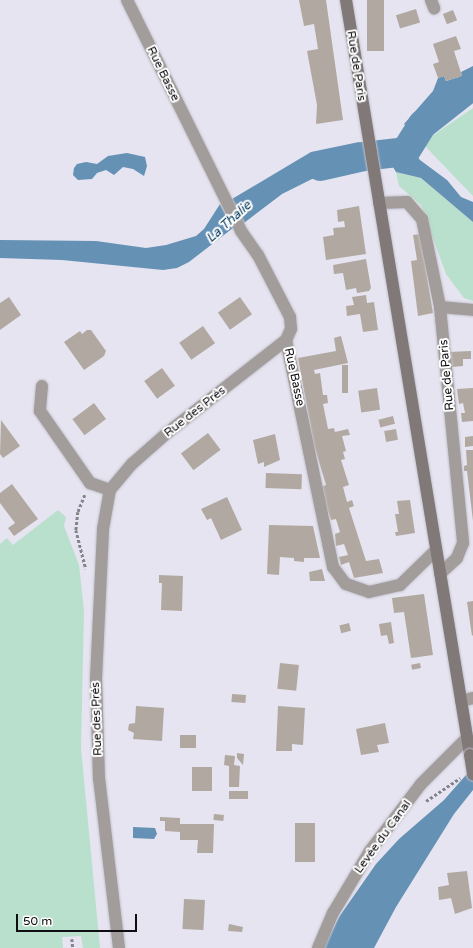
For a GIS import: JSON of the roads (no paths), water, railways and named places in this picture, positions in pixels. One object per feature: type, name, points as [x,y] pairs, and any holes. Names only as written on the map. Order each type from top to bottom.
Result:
[{"type":"main road","name":"Rue de Paris","points":[[346,0],[470,755],[467,776]]},
{"type":"street","name":"Rue Basse","points":[[127,0],[241,231],[258,255],[290,317],[291,329],[286,340],[333,567],[346,584],[369,592],[400,585],[436,550]]},
{"type":"street","name":"Rue de Paris","points":[[379,203],[407,202],[422,219],[440,307],[463,543],[457,558],[440,574]]},
{"type":"street","points":[[440,307],[473,310]]},
{"type":"street","name":"Rue des Prés","points":[[119,948],[99,779],[96,679],[103,529],[110,490],[133,463],[167,433],[286,340]]},
{"type":"street","points":[[42,386],[40,411],[90,483],[110,490]]},
{"type":"street","points":[[461,701],[473,698]]},
{"type":"street","name":"Levée du Canal","points":[[318,948],[333,913],[370,851],[421,784],[467,738]]},
{"type":"water","points":[[473,66],[473,88],[418,135],[412,150],[420,160],[447,180],[461,197],[473,202],[473,222],[421,178],[396,172],[390,162],[386,145],[403,145],[414,133],[404,124],[433,91],[438,78],[444,76],[446,81],[462,76],[461,72]]},
{"type":"water","points":[[359,142],[360,166],[316,177],[282,194],[244,223],[232,199],[311,152]]},
{"type":"water","points":[[127,153],[145,157],[147,166],[144,176],[133,169],[123,167],[114,175],[106,170],[97,173],[92,179],[78,180],[73,175],[74,168],[77,164],[86,162],[97,164],[108,156]]},
{"type":"water","points":[[220,204],[233,228],[189,262],[177,268],[163,270],[62,260],[0,258],[0,240],[96,241],[146,248],[166,245],[196,236],[204,229]]},
{"type":"water","points":[[473,767],[473,790],[454,814],[396,907],[374,948],[324,948],[339,917],[376,864],[399,839],[444,800]]},
{"type":"water","points":[[133,827],[155,828],[157,834],[154,839],[133,838]]},
{"type":"waterway","name":"La Thalie","points":[[320,166],[363,156],[405,151],[422,124],[473,84]]}]
